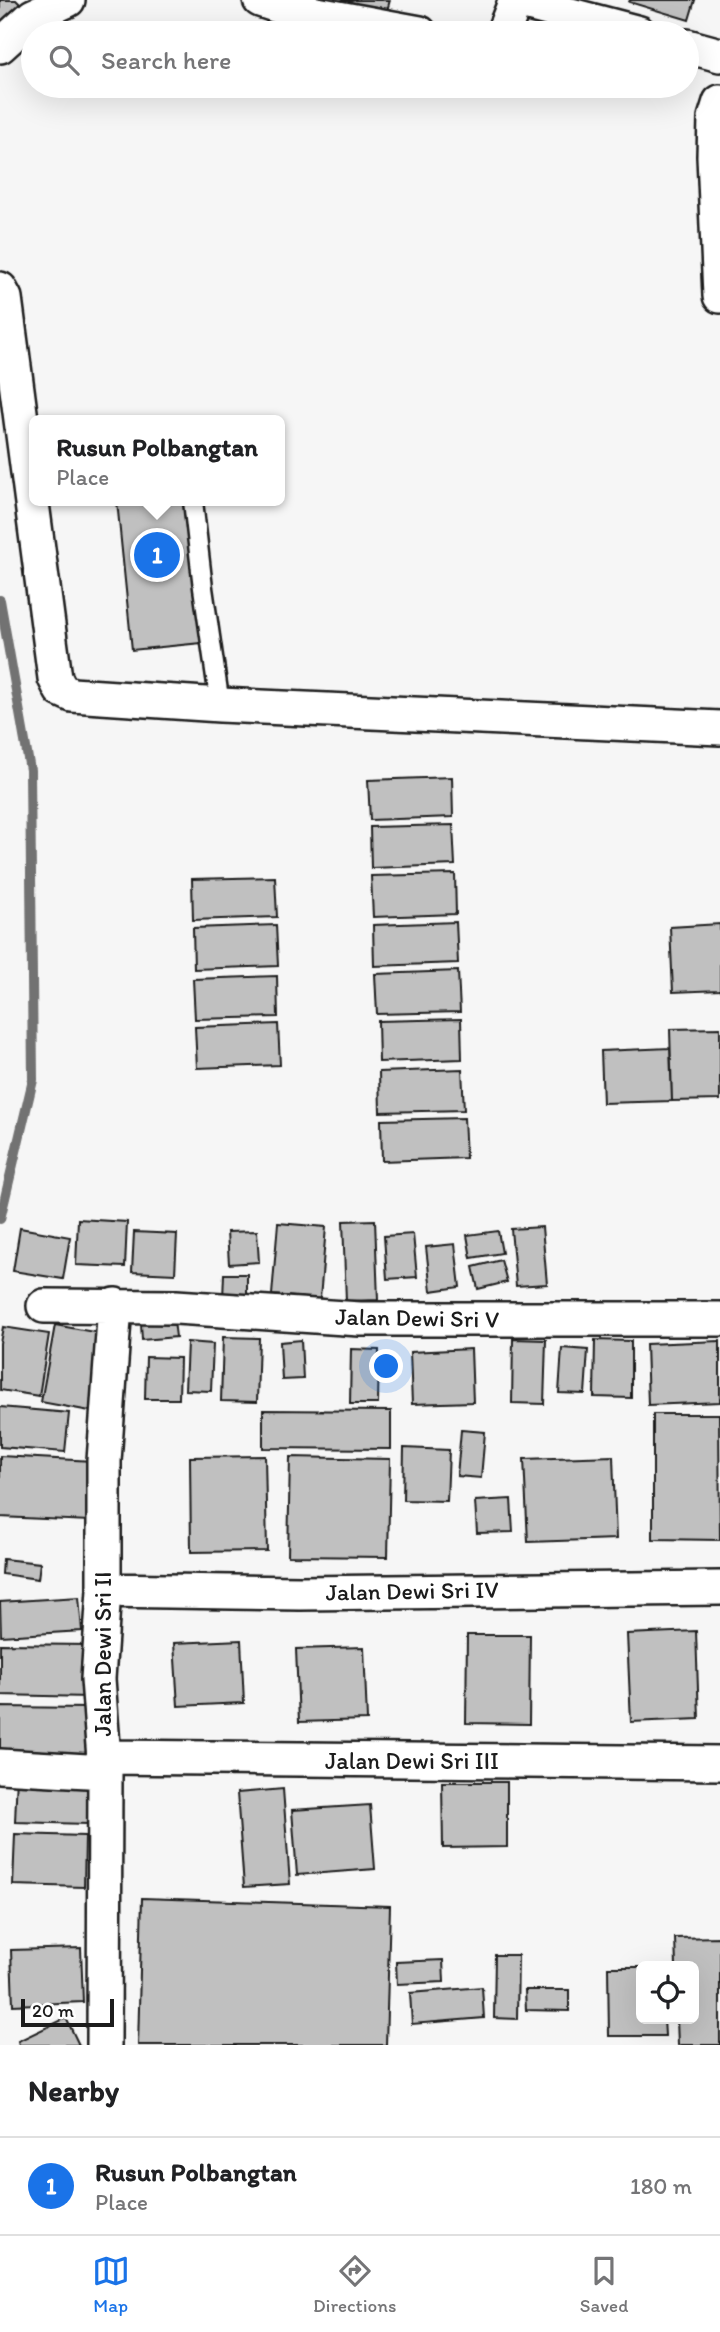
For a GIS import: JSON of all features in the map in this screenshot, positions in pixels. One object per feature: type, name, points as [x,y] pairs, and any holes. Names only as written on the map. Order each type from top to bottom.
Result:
[{"type":"street","points":[[28,21],[68,0]]},
{"type":"street","points":[[260,0],[284,8],[355,21]]},
{"type":"street","points":[[508,21],[514,5],[521,2],[593,21]]},
{"type":"street","points":[[0,46],[21,27]]},
{"type":"street","points":[[699,49],[720,55]]},
{"type":"street","points":[[720,102],[715,118],[714,156],[720,296]]},
{"type":"street","points":[[0,289],[5,298],[29,480]]},
{"type":"street","points":[[32,506],[55,678],[61,690],[72,695],[220,705],[720,728]]},
{"type":"street","name":"Jalan Dewi Sri V","points":[[44,1306],[115,1305],[250,1310],[360,1319],[720,1320]]},
{"type":"street","name":"Jalan Dewi Sri II","points":[[104,2045],[104,1764],[98,1679],[104,1590],[104,1461],[115,1305]]},
{"type":"street","name":"Jalan Dewi Sri IV","points":[[104,1590],[300,1593],[720,1588]]},
{"type":"street","name":"Jalan Dewi Sri III","points":[[0,1766],[720,1763]]},
{"type":"lane","points":[[194,506],[202,589],[220,705]]},
{"type":"building","points":[[0,0],[16,0],[22,6],[0,29]]},
{"type":"building","points":[[339,0],[390,0],[385,18],[338,4]]},
{"type":"building","points":[[695,0],[689,20],[629,2]]},
{"type":"building","points":[[118,506],[187,506],[201,643],[132,650]]},
{"type":"building","points":[[452,777],[453,817],[370,820],[368,780]]},
{"type":"building","points":[[453,825],[455,865],[371,868],[370,827]]},
{"type":"building","points":[[455,874],[456,914],[373,917],[371,876]]},
{"type":"building","points":[[275,877],[277,917],[193,920],[192,879]]},
{"type":"building","points":[[456,922],[458,963],[374,966],[373,925]]},
{"type":"building","points":[[720,924],[720,990],[673,992],[670,927]]},
{"type":"building","points":[[276,925],[278,966],[194,969],[193,928]]},
{"type":"building","points":[[458,971],[460,1012],[377,1014],[375,974]]},
{"type":"building","points":[[277,976],[278,1017],[195,1019],[193,979]]},
{"type":"building","points":[[461,1019],[462,1059],[379,1062],[378,1021]]},
{"type":"building","points":[[278,1024],[280,1065],[197,1068],[195,1027]]},
{"type":"building","points":[[720,1028],[720,1100],[672,1101],[670,1029]]},
{"type":"building","points":[[670,1048],[672,1101],[603,1103],[601,1051]]},
{"type":"building","points":[[462,1069],[464,1110],[380,1112],[379,1072]]},
{"type":"building","points":[[464,1118],[466,1158],[382,1161],[381,1120]]},
{"type":"building","points":[[78,1219],[127,1222],[125,1267],[76,1265]]},
{"type":"building","points":[[375,1220],[378,1300],[346,1301],[343,1221]]},
{"type":"building","points":[[278,1223],[326,1227],[320,1299],[272,1295]]},
{"type":"building","points":[[542,1227],[547,1284],[516,1286],[511,1229]]},
{"type":"building","points":[[20,1228],[70,1237],[63,1279],[13,1271]]},
{"type":"building","points":[[257,1231],[259,1262],[229,1264],[227,1232]]},
{"type":"building","points":[[498,1231],[502,1253],[471,1258],[467,1235]]},
{"type":"building","points":[[134,1232],[177,1234],[175,1274],[132,1272]]},
{"type":"building","points":[[413,1234],[417,1277],[387,1279],[384,1236]]},
{"type":"building","points":[[455,1244],[460,1287],[431,1291],[426,1247]]},
{"type":"building","points":[[501,1260],[507,1282],[478,1289],[473,1267]]},
{"type":"building","points":[[224,1274],[247,1274],[247,1300],[223,1299]]},
{"type":"building","points":[[174,1321],[176,1337],[142,1340],[141,1324]]},
{"type":"building","points":[[55,1325],[105,1334],[90,1411],[41,1402]]},
{"type":"building","points":[[3,1327],[49,1334],[39,1396],[0,1390],[0,1343]]},
{"type":"building","points":[[223,1337],[259,1338],[257,1402],[221,1401]]},
{"type":"building","points":[[513,1339],[546,1340],[544,1404],[512,1403]]},
{"type":"building","points":[[301,1340],[303,1379],[282,1380],[280,1342]]},
{"type":"building","points":[[595,1340],[631,1341],[631,1398],[594,1397]]},
{"type":"building","points":[[720,1341],[720,1402],[648,1405],[646,1344]]},
{"type":"building","points":[[187,1342],[213,1344],[211,1391],[185,1390]]},
{"type":"building","points":[[562,1348],[588,1350],[585,1394],[559,1393]]},
{"type":"building","points":[[351,1349],[379,1350],[378,1404],[350,1404]]},
{"type":"building","points":[[471,1349],[473,1402],[412,1404],[410,1352]]},
{"type":"building","points":[[146,1357],[180,1358],[179,1399],[145,1399]]},
{"type":"building","points":[[0,1407],[69,1413],[65,1452],[0,1447]]},
{"type":"building","points":[[263,1410],[391,1411],[391,1449],[263,1448]]},
{"type":"building","points":[[653,1414],[719,1414],[720,1540],[653,1539]]},
{"type":"building","points":[[461,1430],[485,1432],[481,1478],[457,1476]]},
{"type":"building","points":[[404,1448],[449,1450],[447,1501],[403,1500]]},
{"type":"building","points":[[0,1456],[93,1461],[90,1521],[0,1517]]},
{"type":"building","points":[[265,1456],[267,1551],[191,1552],[190,1457]]},
{"type":"building","points":[[613,1456],[616,1539],[528,1542],[524,1459]]},
{"type":"building","points":[[290,1457],[390,1459],[388,1557],[288,1556]]},
{"type":"building","points":[[511,1499],[513,1532],[477,1533],[475,1501]]},
{"type":"building","points":[[3,1559],[40,1563],[38,1579],[2,1574]]},
{"type":"building","points":[[79,1597],[82,1631],[1,1636],[0,1602]]},
{"type":"building","points":[[696,1631],[699,1719],[631,1722],[627,1634]]},
{"type":"building","points":[[467,1635],[530,1635],[529,1724],[466,1723]]},
{"type":"building","points":[[241,1640],[244,1703],[178,1706],[174,1643]]},
{"type":"building","points":[[0,1644],[90,1645],[89,1697],[0,1695]]},
{"type":"building","points":[[364,1647],[367,1720],[299,1722],[296,1649]]},
{"type":"building","points":[[0,1707],[89,1708],[89,1755],[0,1755]]},
{"type":"building","points":[[17,1775],[89,1777],[88,1824],[15,1822]]},
{"type":"building","points":[[442,1782],[507,1782],[507,1847],[443,1848]]},
{"type":"building","points":[[283,1789],[290,1884],[244,1887],[237,1793]]},
{"type":"building","points":[[370,1805],[375,1869],[297,1875],[292,1810]]},
{"type":"building","points":[[15,1834],[85,1836],[84,1887],[13,1885]]},
{"type":"building","points":[[142,1898],[390,1906],[386,2045],[138,2045]]},
{"type":"building","points":[[720,1937],[720,2045],[678,2045],[677,2024],[699,2024],[699,1961],[676,1961],[675,1938]]},
{"type":"building","points":[[81,1948],[83,2002],[13,2005],[11,1950]]},
{"type":"building","points":[[495,1955],[518,1955],[517,2019],[494,2018]]},
{"type":"building","points":[[443,1960],[444,1982],[397,1984],[396,1962]]},
{"type":"building","points":[[608,1967],[636,1967],[636,2024],[664,2024],[665,2036],[609,2036]]},
{"type":"building","points":[[482,1987],[484,2018],[412,2024],[410,1993]]},
{"type":"building","points":[[525,1990],[569,1990],[569,2011],[526,2010]]},
{"type":"building","points":[[66,2018],[79,2045],[19,2045],[18,2041]]},
{"type":"waterway","points":[[0,600],[30,770],[33,1080],[0,1219]]},
{"type":"place","name":"Rusun Polbangtan","points":[[157,555]]}]
